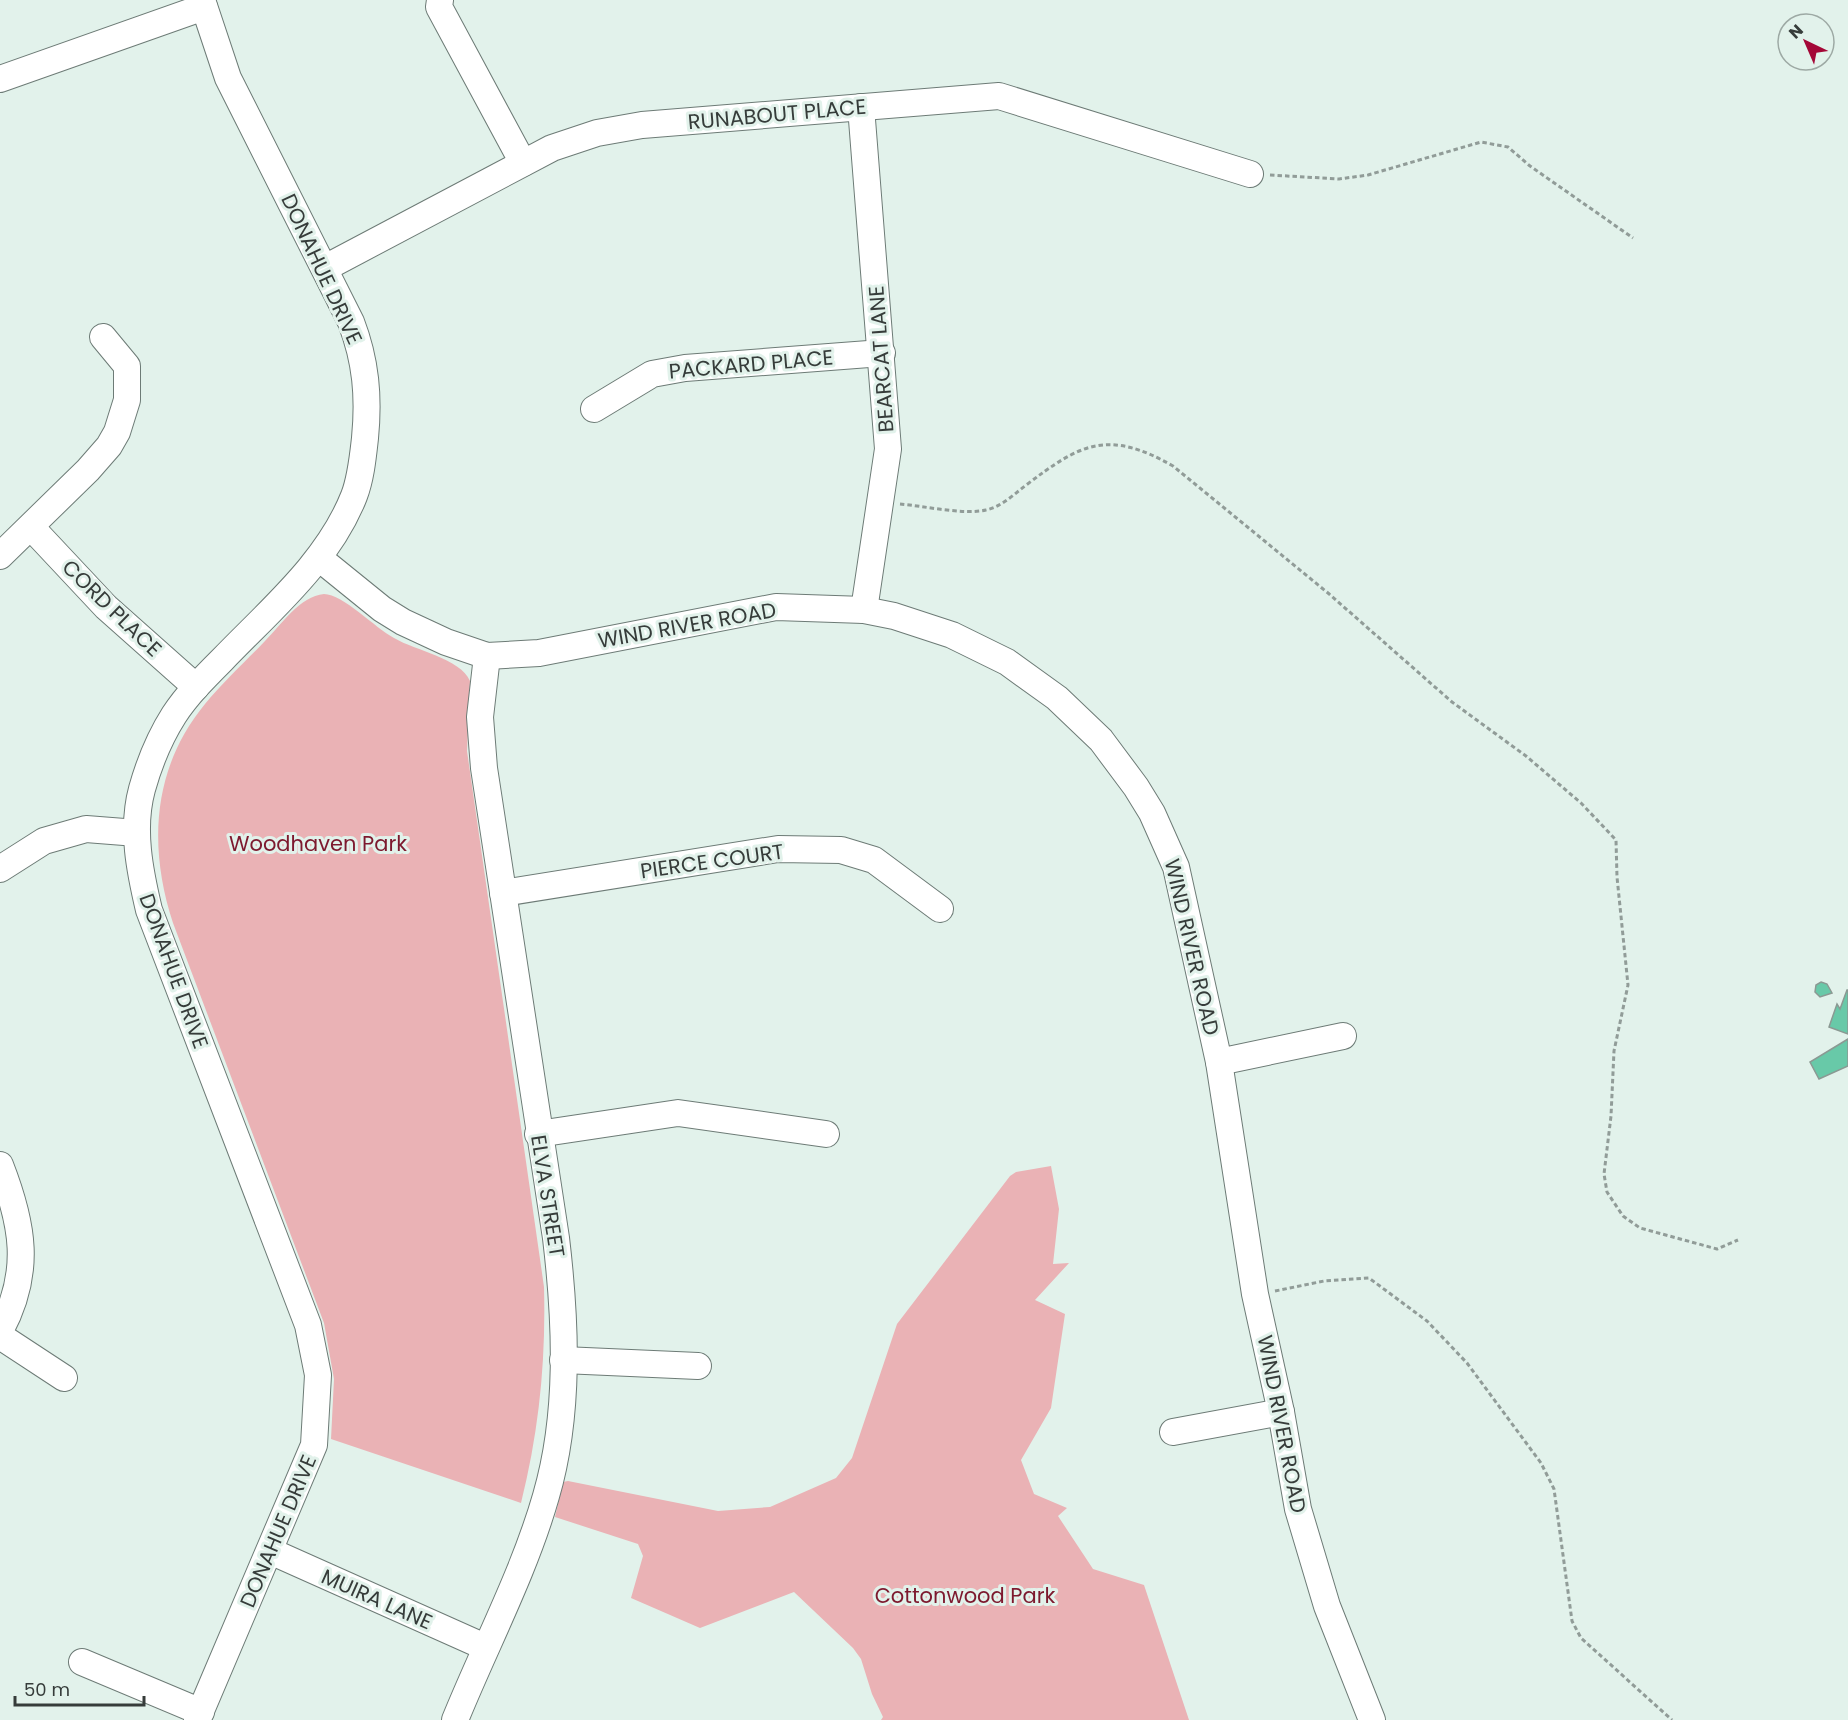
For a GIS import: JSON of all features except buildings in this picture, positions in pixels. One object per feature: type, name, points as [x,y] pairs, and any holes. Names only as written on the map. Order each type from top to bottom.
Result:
[{"type":"street","points":[[440,0],[439,8],[523,163]]},
{"type":"street","points":[[0,79],[203,3]]},
{"type":"street","name":"DONAHUE DRIVE","points":[[199,1716],[314,1445],[318,1375],[308,1325],[149,910],[140,872],[137,833],[141,791],[156,748],[175,714],[196,687],[319,558],[342,521],[355,494],[368,404],[360,345],[325,268],[228,78],[203,3]]},
{"type":"street","name":"RUNABOUT PLACE","points":[[325,268],[552,148],[597,133],[642,125],[999,96],[1250,174]]},
{"type":"street","name":"BEARCAT LANE","points":[[861,107],[888,449],[864,610]]},
{"type":"street","points":[[0,556],[102,454],[120,424],[127,400],[127,366],[103,337]]},
{"type":"street","name":"PACKARD PLACE","points":[[594,409],[652,374],[685,368],[882,353]]},
{"type":"street","name":"CORD PLACE","points":[[31,526],[106,608],[196,687]]},
{"type":"street","name":"WIND RIVER ROAD","points":[[319,558],[382,609],[403,622],[446,642],[487,656],[539,653],[776,606],[864,610],[904,619],[952,635],[1007,662],[1072,712],[1119,763],[1152,813],[1176,867],[1219,1062],[1256,1294],[1281,1412],[1298,1509],[1327,1606],[1372,1720]]},
{"type":"street","name":"ELVA STREET","points":[[455,1720],[525,1557],[547,1495],[558,1427],[563,1360],[561,1279],[483,758],[480,717],[487,656]]},
{"type":"street","points":[[0,869],[44,841],[86,829],[137,833]]},
{"type":"street","name":"PIERCE COURT","points":[[503,893],[778,849],[841,850],[874,860],[940,909]]},
{"type":"street","points":[[1219,1062],[1343,1036]]},
{"type":"street","points":[[538,1134],[678,1113],[826,1134]]},
{"type":"street","points":[[0,1165],[21,1228],[23,1260],[10,1313],[0,1331]]},
{"type":"street","points":[[0,1336],[64,1378]]},
{"type":"street","points":[[563,1360],[698,1366]]},
{"type":"street","points":[[1173,1432],[1281,1412]]},
{"type":"street","name":"MUIRA LANE","points":[[270,1551],[485,1647]]},
{"type":"street","points":[[82,1662],[199,1716]]},
{"type":"path","points":[[1250,174],[1339,178],[1368,175],[1481,142],[1508,147],[1530,166],[1633,238]]},
{"type":"path","points":[[880,502],[987,510],[1008,499],[1064,456],[1083,449],[1111,445],[1148,452],[1173,466],[1328,593],[1452,702],[1526,756],[1581,803],[1616,840],[1617,877],[1626,953],[1628,985],[1614,1050],[1611,1116],[1604,1174],[1607,1192],[1623,1216],[1640,1228],[1717,1250],[1737,1240]]},
{"type":"path","points":[[1256,1294],[1324,1281],[1369,1278],[1427,1321],[1467,1363],[1541,1463],[1554,1489],[1572,1621],[1581,1638],[1672,1720]]},
{"type":"green space","name":"Woodhaven Park","points":[[324,594],[340,599],[403,643],[457,666],[470,681],[467,751],[544,1287],[544,1342],[540,1396],[521,1503],[331,1439],[334,1379],[324,1323],[173,923],[165,894],[158,837],[160,809],[165,781],[174,755],[187,729],[212,696],[292,612],[307,600]]},
{"type":"green space","name":"Cottonwood Park","points":[[1051,1166],[1059,1209],[1053,1264],[1069,1263],[1035,1300],[1065,1314],[1051,1408],[1021,1460],[1034,1494],[1067,1508],[1058,1516],[1093,1569],[1144,1585],[1189,1720],[881,1720],[883,1717],[872,1694],[861,1659],[853,1648],[794,1592],[700,1628],[631,1598],[643,1556],[638,1544],[555,1517],[563,1482],[568,1481],[718,1511],[770,1507],[836,1478],[852,1458],[897,1324],[1010,1176],[1016,1172]]}]
